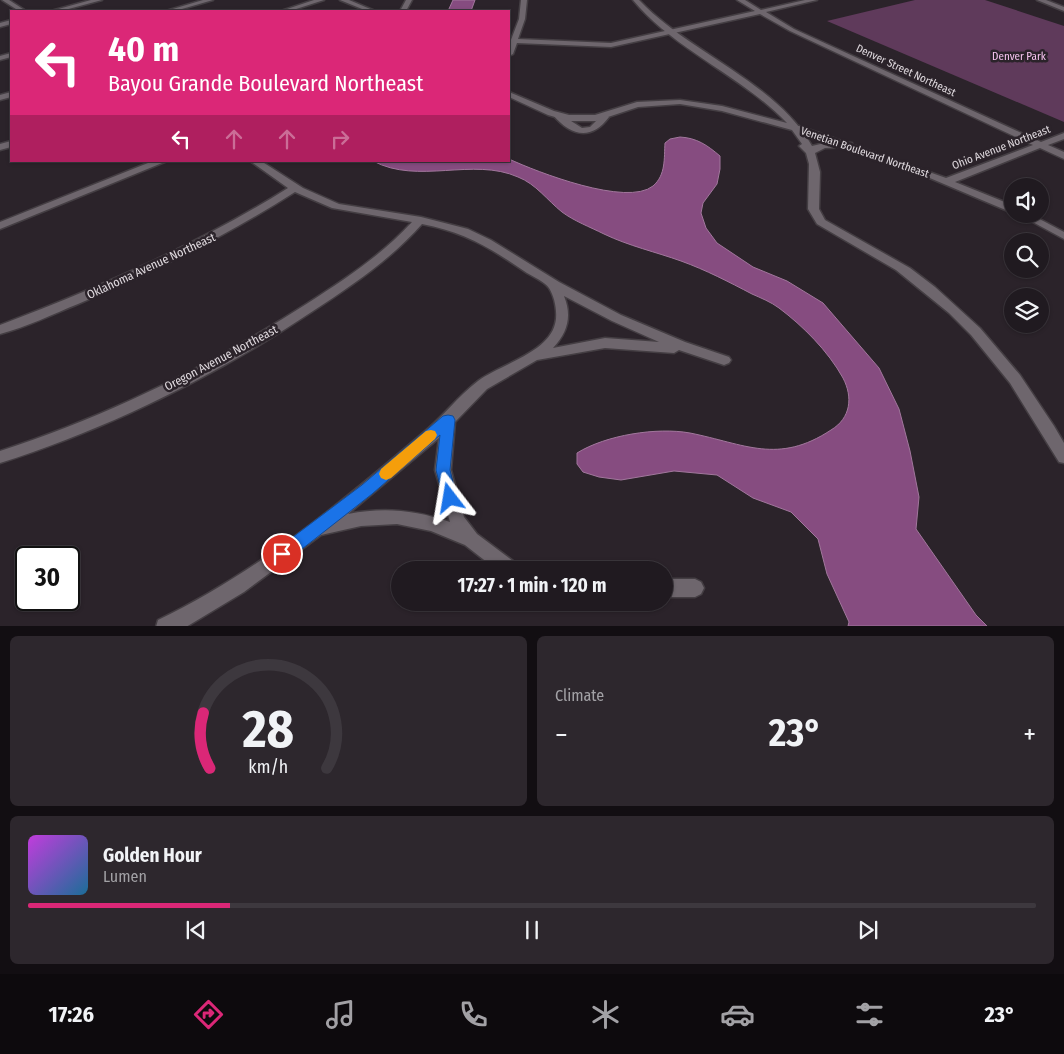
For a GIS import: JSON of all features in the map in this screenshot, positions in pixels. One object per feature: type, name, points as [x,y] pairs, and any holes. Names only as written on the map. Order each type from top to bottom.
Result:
[{"type":"street","points":[[5,0],[21,10]]},
{"type":"street","points":[[58,10],[100,0]]},
{"type":"street","points":[[173,10],[210,0]]},
{"type":"street","points":[[287,10],[321,0]]},
{"type":"street","points":[[343,0],[369,10]]},
{"type":"street","points":[[510,51],[522,19],[524,0]]},
{"type":"street","name":"Venetian Boulevard Northeast","points":[[636,0],[649,14],[671,32],[720,65],[767,102],[796,128],[948,181],[1004,206]]},
{"type":"street","name":"Denver Street Northeast","points":[[740,0],[759,13],[792,30],[1064,156]]},
{"type":"street","points":[[514,41],[604,45],[814,0]]},
{"type":"street","points":[[1040,0],[1064,9]]},
{"type":"street","points":[[510,94],[557,115],[574,129],[584,131],[594,129],[605,117],[637,105],[671,102],[706,105],[796,128],[810,152],[815,171],[812,204],[817,217],[836,232],[907,272],[939,297],[963,320],[991,349],[1021,386],[1050,430],[1064,457]]},
{"type":"street","points":[[741,113],[762,110],[767,102]]},
{"type":"street","points":[[759,118],[792,136],[810,152]]},
{"type":"street","name":"Ohio Avenue Northeast","points":[[948,181],[1064,136]]},
{"type":"street","points":[[810,152],[826,144],[849,145]]},
{"type":"street","points":[[0,226],[160,162]]},
{"type":"street","points":[[256,162],[295,188],[318,199],[346,208],[444,226],[471,235],[494,246],[554,285],[606,312],[686,349],[724,360]]},
{"type":"street","name":"Oklahoma Avenue Northeast","points":[[0,330],[144,272],[225,230],[295,188]]},
{"type":"street","name":"Oregon Avenue Northeast","points":[[0,457],[110,415],[169,387],[267,334],[319,302],[368,267],[409,233],[420,221]]},
{"type":"street","points":[[1040,223],[1064,236]]},
{"type":"street","points":[[533,357],[555,338],[560,328],[563,308],[554,285]]},
{"type":"street","points":[[165,626],[220,596],[267,566],[396,466],[448,420],[465,400],[490,380],[513,366],[533,357],[605,344],[637,344],[686,349]]},
{"type":"street","points":[[448,420],[443,470],[457,520],[471,540]]},
{"type":"street","points":[[313,531],[348,520],[400,516],[423,519],[448,528],[471,540],[499,561]]},
{"type":"street","points":[[673,588],[695,588]]},
{"type":"green space","name":"Denver Park","points":[[915,0],[985,0],[1064,26],[1064,122],[827,21]]},
{"type":"shaded area","points":[[453,0],[475,0],[471,10],[448,10]]},
{"type":"shaded area","points":[[680,137],[692,139],[702,143],[720,156],[717,184],[703,203],[701,213],[706,228],[717,243],[753,267],[787,281],[823,303],[879,368],[899,409],[910,451],[919,497],[916,529],[976,615],[987,626],[848,626],[849,622],[827,574],[818,539],[791,512],[753,498],[717,475],[674,471],[621,480],[599,477],[583,472],[577,464],[577,453],[602,441],[632,434],[677,431],[761,449],[778,449],[794,447],[812,441],[838,425],[846,413],[849,400],[843,378],[830,358],[814,340],[779,308],[699,268],[623,242],[577,221],[562,212],[530,184],[518,177],[483,169],[408,171],[390,168],[375,162],[510,162],[510,159],[540,172],[582,185],[603,190],[640,191],[653,186],[660,177],[664,166],[665,143],[670,139]]},
{"type":"slow traffic","points":[[386,474],[431,435]]},
{"type":"route","points":[[282,554],[396,466],[448,420],[443,470],[450,498]]}]
